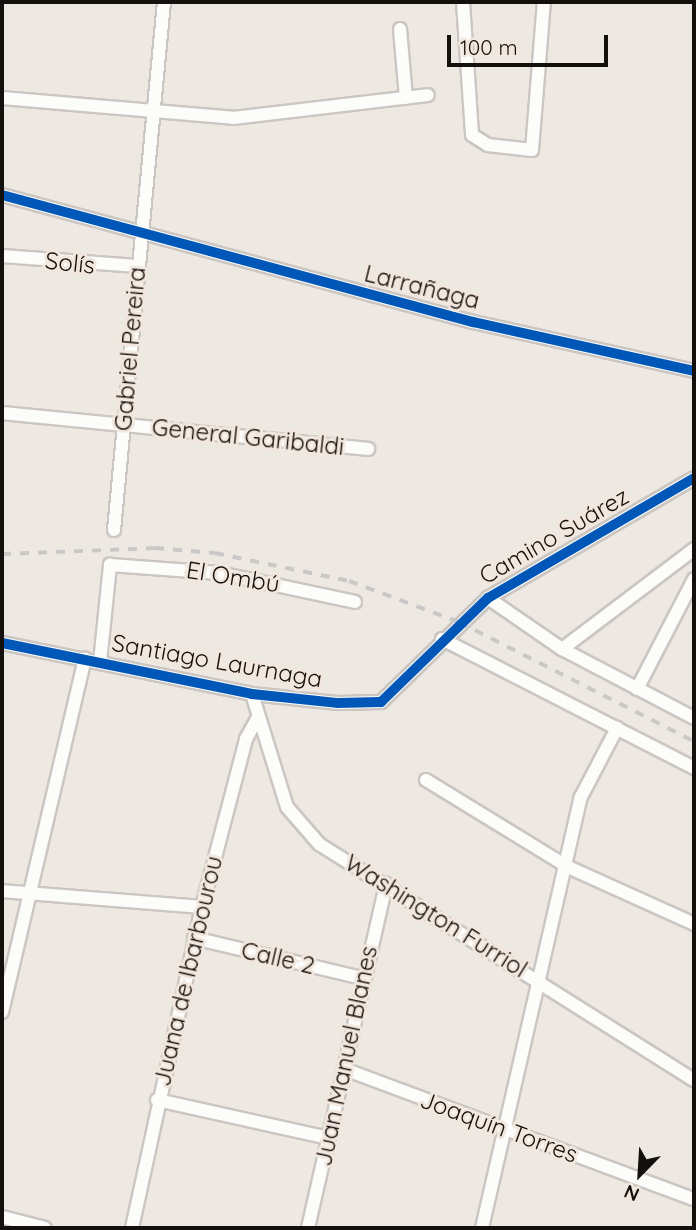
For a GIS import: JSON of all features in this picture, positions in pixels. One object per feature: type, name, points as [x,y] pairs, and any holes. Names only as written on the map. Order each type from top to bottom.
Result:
[{"type":"street","name":"Gabriel Pereira","points":[[114,530],[164,2]]},
{"type":"street","points":[[463,2],[472,135],[488,145],[533,150],[544,2]]},
{"type":"street","points":[[400,29],[406,98]]},
{"type":"street","points":[[2,98],[247,118],[428,96]]},
{"type":"street","name":"Larrañaga","points":[[2,195],[141,236],[473,322],[694,371]]},
{"type":"street","name":"Solís","points":[[2,256],[138,266]]},
{"type":"street","name":"General Garibaldi","points":[[2,414],[368,449]]},
{"type":"street","name":"Camino Suárez","points":[[442,639],[488,598],[692,482]]},
{"type":"street","points":[[562,649],[694,549]]},
{"type":"street","name":"El Ombú","points":[[100,662],[110,565],[219,573],[355,602]]},
{"type":"street","points":[[637,689],[694,579]]},
{"type":"street","points":[[488,598],[562,649],[694,718]]},
{"type":"street","points":[[442,639],[694,768]]},
{"type":"street","name":"Santiago Laurnaga","points":[[2,643],[252,694],[337,704],[381,702],[442,639]]},
{"type":"street","points":[[2,1012],[85,659]]},
{"type":"street","name":"Washington Furriol","points":[[252,694],[278,785],[301,826],[319,844],[694,1080]]},
{"type":"street","name":"Juana de Ibarbourou","points":[[132,1228],[157,1100],[194,938],[246,739],[257,719]]},
{"type":"street","points":[[482,1228],[568,867],[580,797],[617,728]]},
{"type":"street","points":[[426,780],[568,867],[694,924]]},
{"type":"street","name":"Juan Manuel Blanes","points":[[308,1228],[362,978],[386,884]]},
{"type":"street","points":[[2,891],[202,907]]},
{"type":"street","name":"Calle 2","points":[[194,938],[362,978]]},
{"type":"street","name":"Joaquín Torres","points":[[344,1069],[694,1199]]},
{"type":"street","points":[[157,1100],[329,1138]]},
{"type":"street","points":[[2,1217],[45,1228]]},
{"type":"railway","points":[[2,554],[155,548],[215,553],[349,581],[459,622],[694,741]]},
{"type":"cycle path","points":[[2,195],[473,322],[694,371]]},
{"type":"cycle path","points":[[2,643],[252,694],[337,703],[381,702],[488,598],[694,478]]}]
